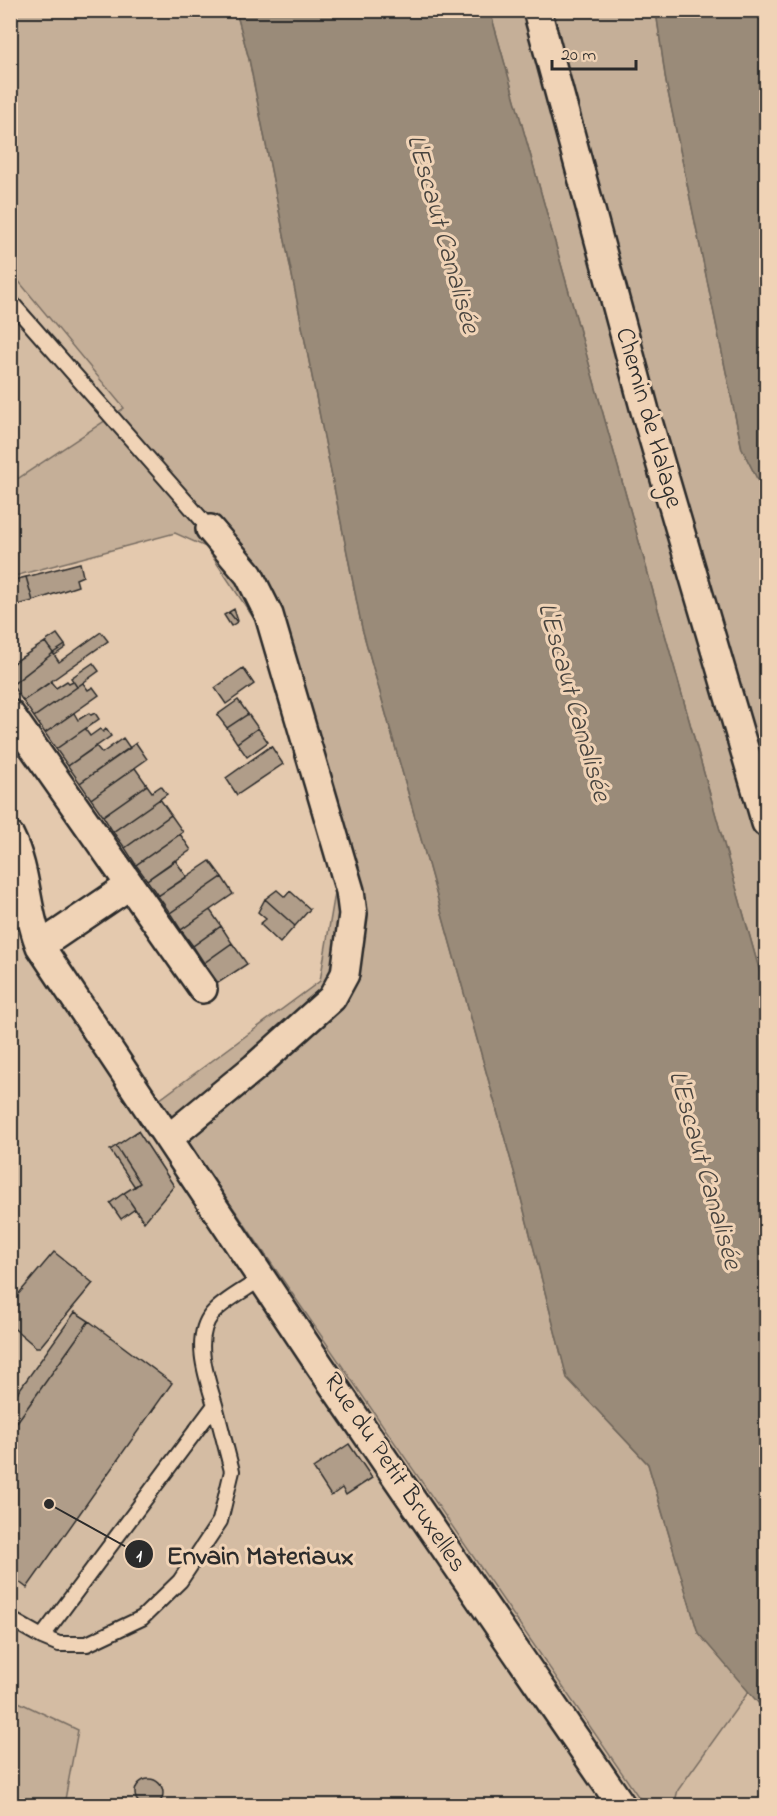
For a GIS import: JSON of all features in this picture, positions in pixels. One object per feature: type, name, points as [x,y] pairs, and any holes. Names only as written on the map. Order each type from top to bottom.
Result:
[{"type":"street","name":"Chemin de Halage","points":[[537,10],[645,411],[766,824]]},
{"type":"street","points":[[169,1138],[321,1008],[339,986],[345,974],[352,926],[352,902],[269,615],[249,575],[210,530]]},
{"type":"street","points":[[10,714],[203,989]]},
{"type":"street","points":[[10,836],[25,875],[27,928],[130,885]]},
{"type":"street","name":"Rue du Petit Bruxelles","points":[[27,928],[261,1278],[622,1806]]},
{"type":"lane","points":[[10,302],[210,530]]},
{"type":"lane","points":[[10,1619],[59,1644],[87,1644],[142,1618],[180,1581],[220,1521],[232,1471],[203,1367],[204,1336],[212,1315],[261,1278]]},
{"type":"lane","points":[[42,1637],[215,1405]]},
{"type":"shaded area","points":[[11,11],[236,11],[249,59],[362,628],[515,1175],[567,1378],[648,1464],[698,1633],[749,1691],[678,1790],[674,1805],[644,1805],[159,1100],[320,981],[336,887],[261,629],[206,547],[175,533],[11,577],[10,484],[124,408],[11,272]]},
{"type":"shaded area","points":[[490,11],[656,11],[666,82],[742,449],[766,496],[766,994]]},
{"type":"shaded area","points":[[10,272],[124,408],[11,484],[10,484]]},
{"type":"shaded area","points":[[10,821],[37,875],[39,901],[61,960],[231,1202],[426,1490],[644,1805],[64,1805],[78,1730],[11,1698]]},
{"type":"shaded area","points":[[749,1691],[766,1712],[766,1805],[674,1806],[678,1790]]},
{"type":"shaded area","points":[[10,1698],[78,1730],[64,1805],[11,1805]]},
{"type":"water","name":"L'Escaut Canalisée","points":[[236,11],[490,11],[766,994],[766,1712],[698,1633],[648,1464],[567,1378],[515,1175],[362,628],[249,59]]},
{"type":"water","points":[[656,11],[766,11],[766,496],[742,449],[666,82]]},
{"type":"building","points":[[80,563],[83,576],[76,579],[78,586],[33,601],[26,577]]},
{"type":"building","points":[[26,577],[33,601],[10,607],[10,581]]},
{"type":"building","points":[[234,609],[238,621],[237,622],[229,612]]},
{"type":"building","points":[[229,612],[237,622],[231,626],[224,615]]},
{"type":"building","points":[[101,632],[108,641],[23,701],[12,685],[53,653],[59,662]]},
{"type":"building","points":[[57,634],[65,645],[53,653],[45,642]]},
{"type":"building","points":[[45,642],[53,653],[12,685],[10,665]]},
{"type":"building","points":[[65,645],[66,647],[55,655],[53,653]]},
{"type":"building","points":[[93,663],[99,671],[77,687],[71,678]]},
{"type":"building","points":[[243,668],[254,684],[226,704],[215,688]]},
{"type":"building","points":[[67,681],[69,683],[73,681],[77,687],[34,717],[23,701],[51,682],[56,688]]},
{"type":"building","points":[[83,683],[88,690],[93,687],[99,695],[45,733],[34,717]]},
{"type":"building","points":[[238,700],[248,714],[227,728],[217,715]]},
{"type":"building","points":[[74,713],[78,720],[89,713],[91,715],[95,713],[99,719],[56,749],[45,733]]},
{"type":"building","points":[[248,714],[258,728],[237,743],[227,728]]},
{"type":"building","points":[[258,728],[268,742],[247,757],[237,743]]},
{"type":"building","points":[[85,729],[90,736],[100,729],[103,732],[106,729],[111,736],[68,766],[56,749]]},
{"type":"building","points":[[123,738],[130,748],[80,783],[68,766],[96,746],[102,753]]},
{"type":"building","points":[[136,743],[147,759],[91,799],[80,783]]},
{"type":"building","points":[[271,746],[283,764],[237,795],[226,778]]},
{"type":"building","points":[[135,768],[147,785],[103,816],[91,799]]},
{"type":"building","points":[[147,785],[152,792],[161,786],[167,794],[113,832],[103,816]]},
{"type":"building","points":[[160,799],[171,815],[125,848],[113,832]]},
{"type":"building","points":[[171,815],[183,832],[136,865],[125,848]]},
{"type":"building","points":[[180,834],[191,850],[147,880],[136,865]]},
{"type":"building","points":[[175,860],[187,877],[158,896],[147,880]]},
{"type":"building","points":[[210,861],[222,877],[170,913],[158,896]]},
{"type":"building","points":[[222,877],[233,894],[181,930],[170,913]]},
{"type":"building","points":[[277,890],[285,897],[290,891],[310,909],[295,926],[265,899]]},
{"type":"building","points":[[265,899],[295,926],[280,943],[260,924],[266,919],[258,912]]},
{"type":"building","points":[[210,910],[221,926],[193,946],[181,930]]},
{"type":"building","points":[[221,926],[232,943],[204,963],[193,946]]},
{"type":"building","points":[[232,943],[247,964],[218,983],[204,963]]},
{"type":"building","points":[[138,1131],[174,1186],[144,1222],[124,1193],[140,1183],[116,1146]]},
{"type":"building","points":[[116,1146],[140,1183],[135,1187],[110,1150]]},
{"type":"building","points":[[124,1193],[135,1209],[121,1219],[110,1203]]},
{"type":"building","points":[[54,1252],[93,1283],[40,1347],[36,1347],[10,1325],[10,1304]]},
{"type":"building","points":[[75,1312],[89,1321],[10,1432],[10,1403]]},
{"type":"building","points":[[89,1321],[172,1383],[27,1588],[10,1575],[10,1432]]},
{"type":"building","points":[[349,1444],[372,1478],[346,1495],[342,1488],[331,1496],[313,1468]]},
{"type":"building","points":[[149,1779],[159,1783],[163,1793],[159,1803],[149,1807],[139,1803],[135,1793],[139,1783]]},
{"type":"place","name":"Envain Materiaux","points":[[49,1504]]}]
